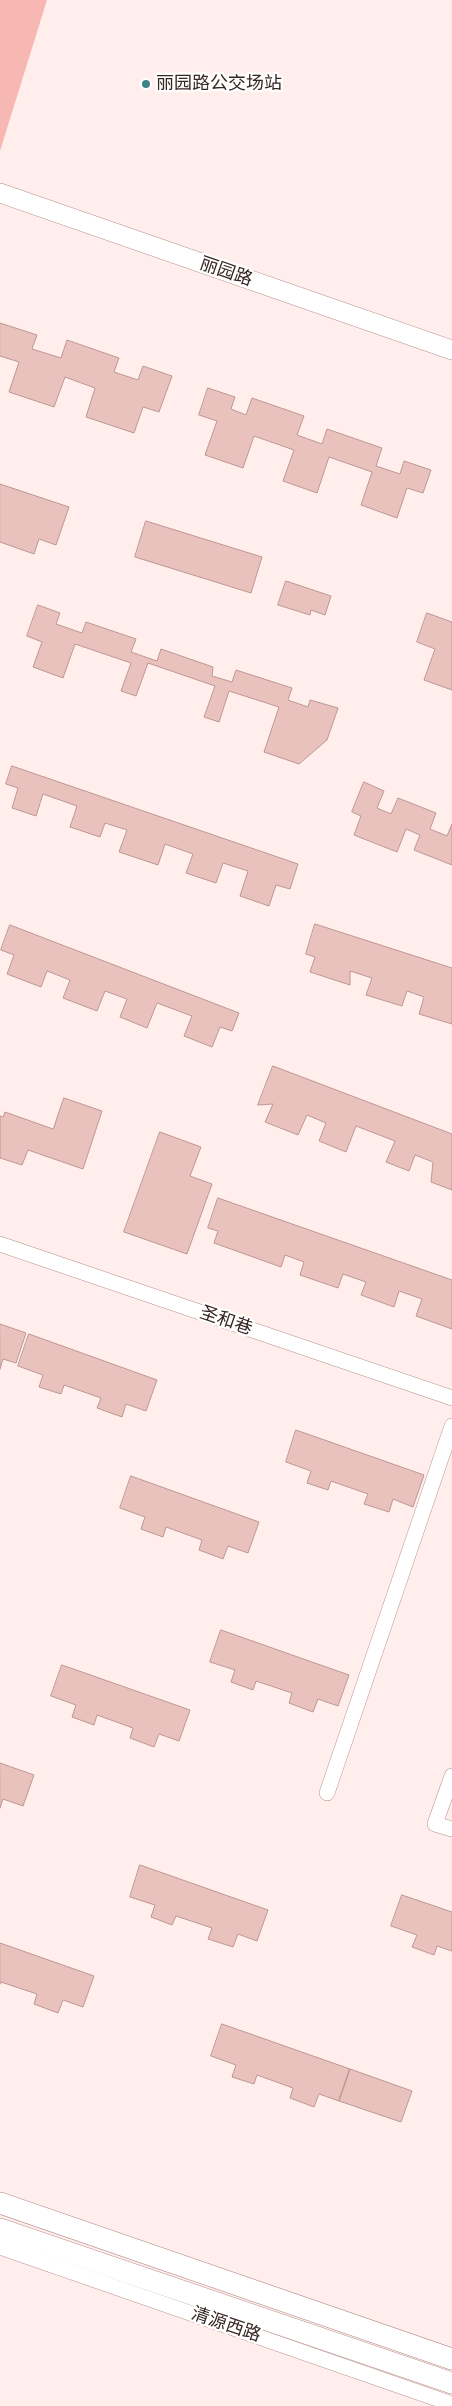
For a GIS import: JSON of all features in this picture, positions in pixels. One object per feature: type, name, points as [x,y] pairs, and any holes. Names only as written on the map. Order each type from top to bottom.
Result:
[{"type":"main road","points":[[0,2203],[452,2359]]},
{"type":"main road","name":"清源西路","points":[[0,2229],[452,2384]]},
{"type":"street","name":"丽园路","points":[[0,194],[452,350]]},
{"type":"street","name":"圣和巷","points":[[0,1244],[452,1398]]},
{"type":"street","points":[[327,1794],[452,1426]]},
{"type":"street","points":[[452,1776],[435,1824],[452,1829]]},
{"type":"street","name":"清源西路","points":[[0,2247],[452,2404]]},
{"type":"shaded area","points":[[0,0],[47,0],[0,151]]},
{"type":"building","points":[[0,323],[37,335],[32,349],[61,358],[67,340],[119,358],[114,372],[138,380],[143,366],[172,376],[159,412],[143,407],[134,433],[86,417],[95,388],[65,377],[54,407],[9,392],[19,362],[0,356]]},
{"type":"building","points":[[208,388],[235,397],[231,409],[246,415],[252,398],[304,416],[297,435],[322,444],[327,429],[382,448],[376,466],[400,474],[404,461],[431,470],[423,493],[407,488],[397,518],[361,505],[372,472],[329,457],[317,493],[283,481],[294,450],[254,436],[243,468],[205,455],[217,421],[199,415]]},
{"type":"building","points":[[0,484],[69,507],[56,545],[39,539],[34,554],[0,542]]},
{"type":"building","points":[[146,521],[262,557],[251,593],[135,557]]},
{"type":"building","points":[[286,581],[331,596],[325,615],[311,610],[310,615],[278,605]]},
{"type":"building","points":[[38,605],[60,613],[56,624],[82,633],[86,622],[136,639],[131,652],[157,661],[161,649],[213,667],[212,676],[232,682],[236,670],[292,688],[288,700],[308,707],[310,700],[338,708],[327,740],[299,764],[264,752],[279,707],[229,691],[219,722],[204,717],[215,686],[148,663],[136,696],[121,691],[131,663],[75,644],[63,678],[33,667],[42,642],[27,636]]},
{"type":"building","points":[[427,613],[452,622],[452,690],[424,680],[435,649],[417,642]]},
{"type":"building","points":[[12,766],[298,864],[290,889],[276,885],[269,906],[240,896],[248,871],[223,863],[216,883],[186,873],[193,854],[165,844],[158,865],[119,852],[127,830],[105,823],[100,837],[70,827],[77,806],[43,794],[36,816],[12,808],[18,788],[6,784]]},
{"type":"building","points":[[364,782],[384,791],[377,808],[391,814],[398,798],[436,813],[430,829],[447,836],[452,824],[452,865],[414,850],[420,835],[406,829],[397,852],[354,835],[361,816],[352,812]]},
{"type":"building","points":[[315,924],[452,968],[452,1024],[419,1014],[424,997],[407,991],[402,1006],[366,995],[372,978],[350,971],[350,985],[310,972],[315,957],[306,954]]},
{"type":"building","points":[[10,925],[239,1013],[232,1031],[220,1027],[212,1047],[184,1036],[192,1016],[157,1003],[147,1028],[120,1017],[127,999],[105,991],[97,1011],[63,998],[70,980],[47,971],[41,987],[7,974],[14,955],[1,950]]},
{"type":"building","points":[[273,1066],[452,1134],[452,1190],[431,1182],[433,1162],[415,1155],[409,1171],[386,1162],[395,1141],[356,1126],[346,1152],[319,1141],[326,1123],[307,1115],[298,1135],[265,1122],[273,1104],[258,1105]]},
{"type":"building","points":[[64,1098],[102,1111],[83,1169],[28,1150],[22,1165],[0,1158],[0,1116],[3,1117],[5,1112],[53,1129]]},
{"type":"building","points":[[160,1132],[201,1147],[190,1176],[212,1184],[187,1254],[124,1232]]},
{"type":"building","points":[[218,1198],[452,1280],[452,1329],[416,1316],[422,1299],[399,1291],[394,1307],[361,1295],[366,1282],[343,1274],[338,1288],[300,1275],[304,1262],[285,1255],[281,1267],[214,1243],[218,1231],[208,1228]]},
{"type":"building","points":[[0,1324],[26,1333],[16,1363],[3,1359],[0,1369]]},
{"type":"building","points":[[29,1334],[157,1380],[146,1411],[126,1404],[122,1417],[97,1408],[101,1398],[64,1385],[61,1394],[39,1387],[43,1375],[18,1366]]},
{"type":"building","points":[[296,1430],[424,1475],[413,1507],[393,1499],[389,1512],[364,1504],[368,1494],[331,1481],[328,1490],[307,1483],[311,1471],[286,1462]]},
{"type":"building","points":[[131,1476],[259,1522],[248,1553],[228,1546],[223,1559],[199,1550],[202,1540],[166,1527],[163,1537],[141,1529],[145,1517],[120,1508]]},
{"type":"building","points":[[221,1630],[349,1675],[338,1706],[318,1699],[313,1712],[289,1703],[292,1693],[256,1681],[253,1690],[231,1682],[235,1670],[210,1662]]},
{"type":"building","points":[[62,1665],[190,1710],[179,1741],[159,1734],[154,1747],[130,1738],[133,1728],[97,1715],[94,1725],[72,1717],[76,1705],[51,1696]]},
{"type":"building","points":[[0,1763],[34,1775],[23,1806],[3,1799],[0,1808]]},
{"type":"building","points":[[140,1865],[268,1910],[257,1941],[238,1934],[233,1947],[208,1939],[212,1928],[176,1916],[172,1925],[151,1917],[155,1905],[130,1897]]},
{"type":"building","points":[[402,1895],[452,1912],[452,1951],[437,1946],[434,1955],[412,1947],[417,1935],[391,1926]]},
{"type":"building","points":[[0,1943],[94,1976],[83,2007],[63,2000],[58,2013],[34,2004],[37,1994],[1,1982],[0,1984]]},
{"type":"building","points":[[222,2024],[350,2069],[339,2101],[319,2094],[314,2107],[290,2098],[293,2088],[257,2075],[254,2084],[232,2077],[236,2065],[211,2056]]},
{"type":"building","points":[[350,2069],[412,2091],[401,2122],[339,2101]]},
{"type":"place","name":"丽园路公交场站","points":[[146,84]]}]
